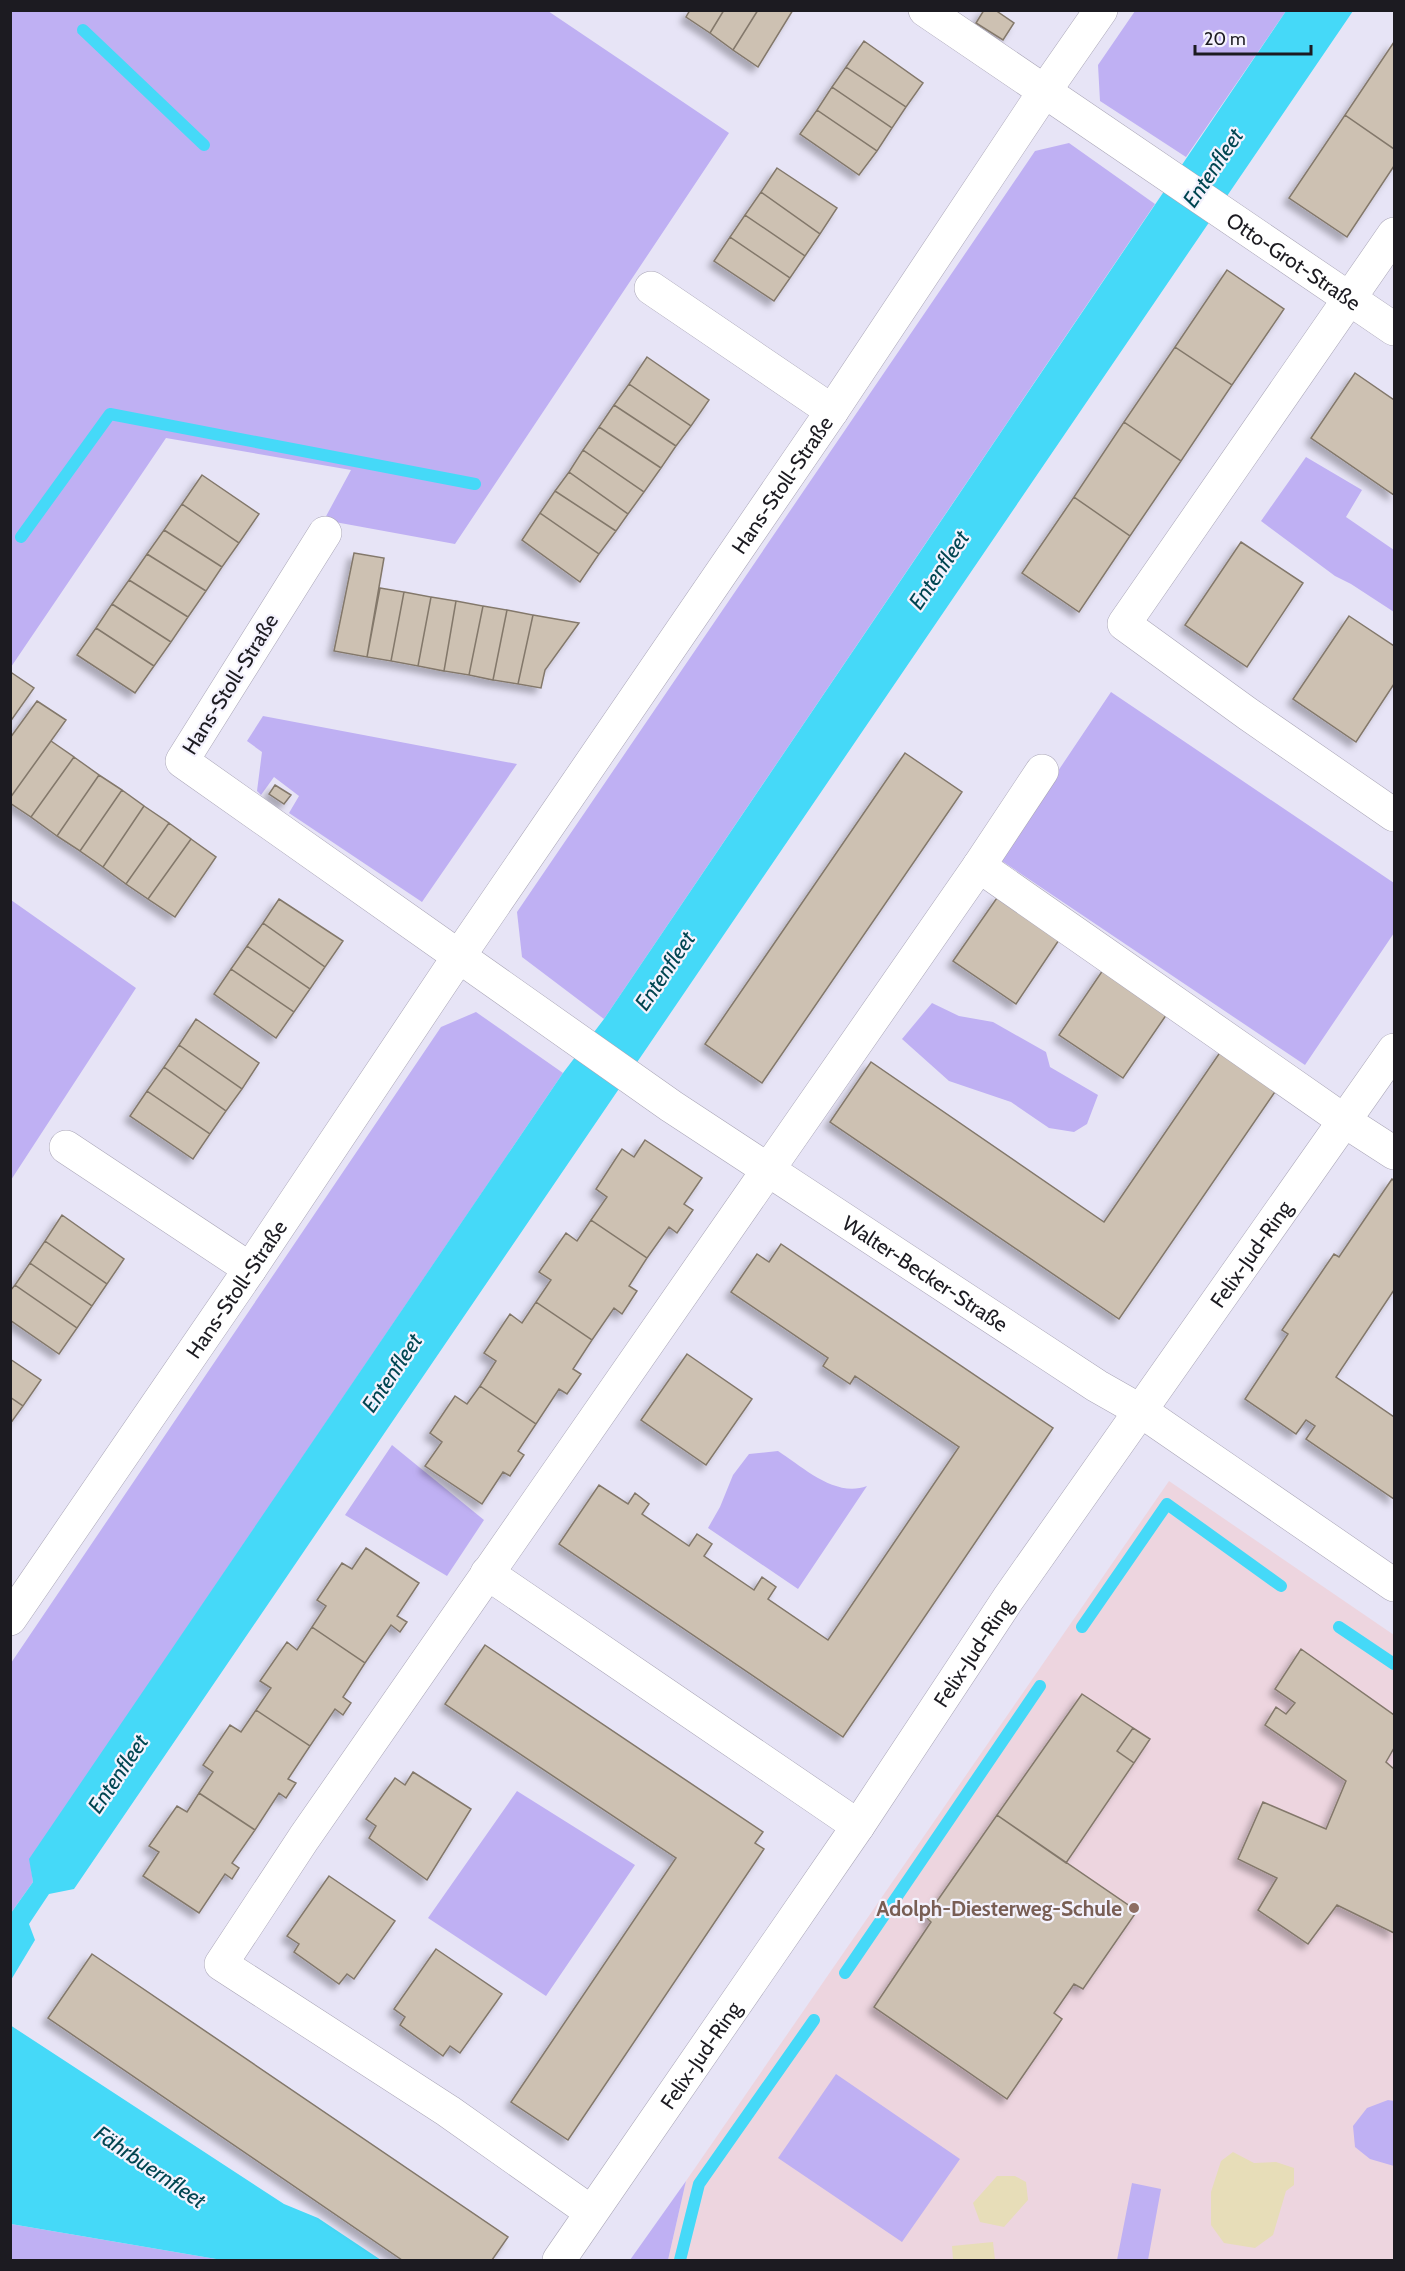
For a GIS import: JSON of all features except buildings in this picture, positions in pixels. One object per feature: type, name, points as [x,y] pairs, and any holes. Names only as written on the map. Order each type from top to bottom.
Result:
[{"type":"street","name":"Otto-Grot-Straße","points":[[925,10],[1395,329]]},
{"type":"street","name":"Hans-Stoll-Straße","points":[[10,1619],[832,411],[1101,10]]},
{"type":"street","points":[[1395,234],[1124,624],[1248,714],[1395,815]]},
{"type":"street","points":[[651,288],[832,411]]},
{"type":"street","name":"Hans-Stoll-Straße","points":[[325,533],[182,761],[459,956]]},
{"type":"street","points":[[591,2212],[448,2111],[221,1964],[304,1838],[979,866],[1042,771]]},
{"type":"street","points":[[979,866],[1395,1154]]},
{"type":"street","name":"Walter-Becker-Straße","points":[[459,956],[671,1106],[1097,1386],[1141,1412],[1395,1585]]},
{"type":"street","name":"Felix-Jud-Ring","points":[[559,2260],[858,1826],[1008,1599],[1395,1050]]},
{"type":"street","points":[[66,1147],[250,1269]]},
{"type":"street","points":[[487,1573],[858,1826]]},
{"type":"shaded area","points":[[10,11],[548,11],[729,133],[455,544],[324,520],[351,470],[166,438],[11,667]]},
{"type":"shaded area","points":[[1135,11],[1286,11],[1186,157],[1100,101],[1098,65]]},
{"type":"shaded area","points":[[1069,143],[1155,204],[604,1019],[522,957],[517,912],[1035,151]]},
{"type":"shaded area","points":[[1306,457],[1362,490],[1346,517],[1394,550],[1394,612],[1335,576],[1261,521]]},
{"type":"shaded area","points":[[1111,692],[1394,883],[1394,933],[1305,1065],[999,859]]},
{"type":"shaded area","points":[[263,716],[517,764],[422,902],[289,813],[299,796],[274,777],[261,795],[257,791],[262,752],[247,741]]},
{"type":"shaded area","points":[[10,900],[136,988],[11,1180]]},
{"type":"shaded area","points":[[932,1003],[959,1016],[993,1022],[1046,1052],[1050,1067],[1098,1095],[1087,1124],[1074,1132],[1049,1128],[1011,1102],[949,1081],[902,1039]]},
{"type":"shaded area","points":[[476,1012],[563,1073],[30,1859],[33,1882],[11,1913],[11,1663],[441,1027]]},
{"type":"shaded area","points":[[392,1445],[484,1520],[447,1576],[345,1515]]},
{"type":"shaded area","points":[[778,1451],[831,1484],[855,1489],[867,1486],[798,1589],[708,1528],[720,1507],[733,1475],[749,1454]]},
{"type":"shaded area","name":"Adolph-Diesterweg-Schule","points":[[1169,1481],[1394,1635],[1394,2260],[668,2260],[686,2181]]},
{"type":"shaded area","points":[[517,1791],[635,1865],[546,1996],[428,1918]]},
{"type":"shaded area","points":[[836,2074],[960,2159],[902,2242],[778,2158]]},
{"type":"shaded area","points":[[1388,2100],[1394,2101],[1394,2166],[1370,2159],[1355,2147],[1353,2126],[1367,2108]]},
{"type":"shaded area","points":[[686,2181],[668,2260],[630,2260]]},
{"type":"shaded area","points":[[1132,2183],[1161,2189],[1148,2260],[1117,2260]]},
{"type":"shaded area","points":[[11,2224],[222,2260],[11,2260]]},
{"type":"sand","points":[[1233,2152],[1254,2163],[1276,2162],[1294,2168],[1294,2185],[1286,2191],[1273,2235],[1255,2248],[1224,2243],[1211,2225],[1211,2192],[1221,2161]]},
{"type":"sand","points":[[997,2176],[1015,2176],[1026,2182],[1028,2200],[1004,2227],[980,2222],[973,2203]]},
{"type":"sand","points":[[993,2242],[995,2260],[953,2260],[952,2246]]},
{"type":"water","name":"Entenfleet","points":[[1286,11],[1353,11],[74,1889],[49,1894],[29,1924],[35,1940],[11,1980],[11,1913],[33,1882],[29,1859],[563,1073],[604,1019]]},
{"type":"water","name":"Fährbuernfleet","points":[[10,2025],[284,2204],[318,2218],[381,2260],[222,2260],[11,2224]]},
{"type":"waterway","points":[[83,30],[204,145]]},
{"type":"waterway","points":[[21,537],[110,414],[475,484]]},
{"type":"waterway","points":[[1082,1627],[1167,1504],[1281,1586]]},
{"type":"waterway","points":[[1339,1627],[1394,1664]]},
{"type":"waterway","points":[[845,1973],[1040,1686]]},
{"type":"waterway","points":[[680,2260],[699,2184],[814,2020]]},
{"type":"place","name":"Adolph-Diesterweg-Schule","points":[[1134,1908]]}]
